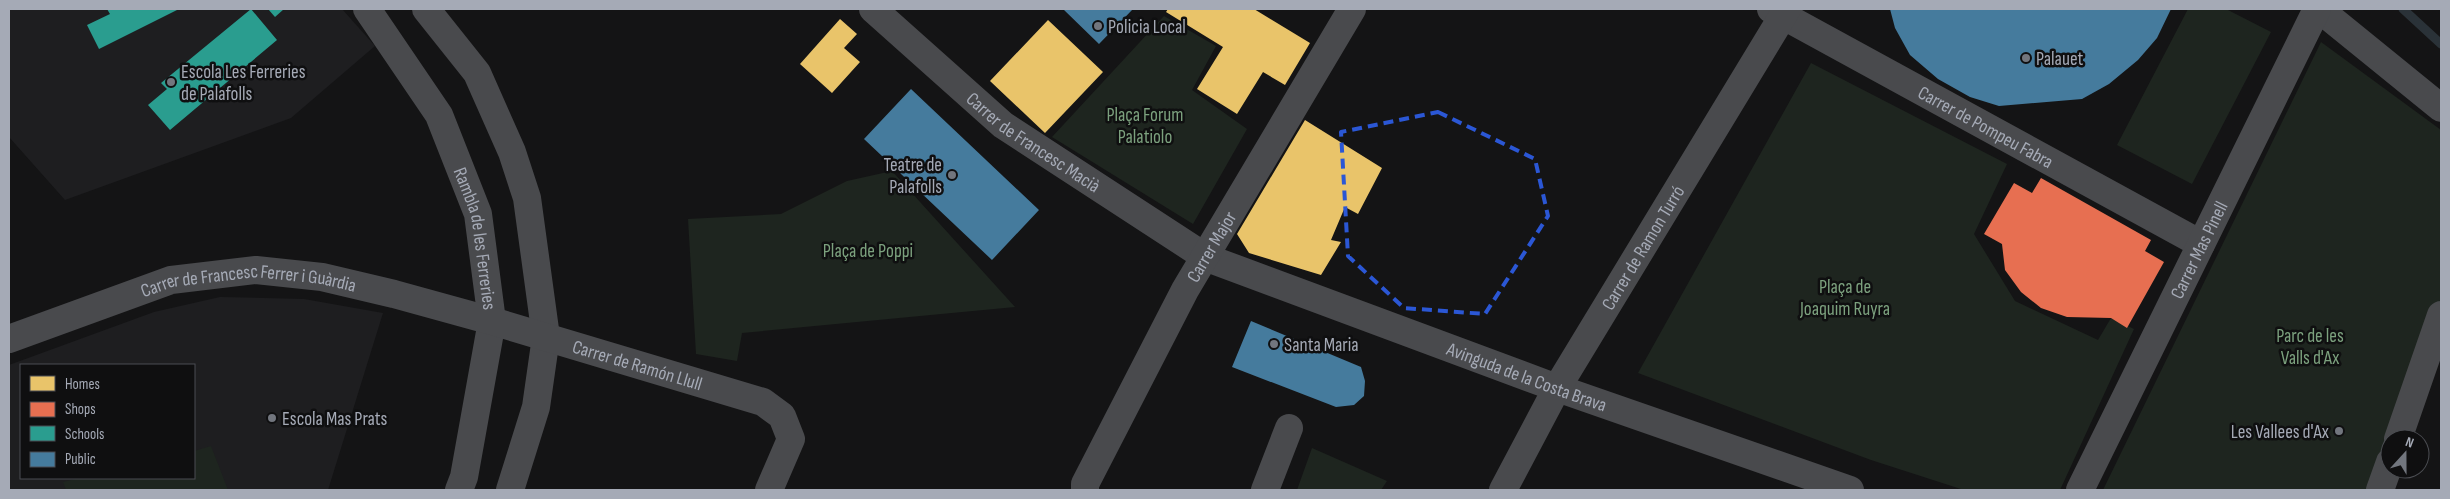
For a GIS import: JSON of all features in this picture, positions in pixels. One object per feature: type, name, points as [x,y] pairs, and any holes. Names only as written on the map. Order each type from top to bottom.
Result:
[{"type":"street","name":"Rambla de les Ferreries","points":[[367,9],[440,115],[478,214],[492,321],[464,477],[459,490]]},
{"type":"street","points":[[426,9],[477,73],[512,152],[527,198],[546,338],[536,407],[510,490]]},
{"type":"street","name":"Carrer de Francesc Macià","points":[[873,9],[1003,125],[1207,258]]},
{"type":"street","name":"Carrer Major","points":[[1085,490],[1085,484],[1181,299],[1207,258],[1352,9]]},
{"type":"street","points":[[2318,9],[2441,108]]},
{"type":"street","name":"Carrer Mas Pinell","points":[[2080,490],[2318,9]]},
{"type":"street","name":"Carrer de Pompeu Fabra","points":[[1780,11],[2201,244]]},
{"type":"street","name":"Carrer de Ramon Turró","points":[[1504,490],[1557,388],[1780,11]]},
{"type":"street","name":"Avinguda de la Costa Brava","points":[[1207,258],[1817,485],[1850,490]]},
{"type":"street","name":"Carrer de Francesc Ferrer i Guàrdia","points":[[9,339],[171,280],[256,270],[322,277],[492,321]]},
{"type":"street","points":[[2401,429],[2441,315]]},
{"type":"street","name":"Carrer de Ramón Llull","points":[[492,321],[763,402],[782,416],[791,439],[769,490]]},
{"type":"street","points":[[1265,490],[1288,428]]},
{"type":"highlighted area","points":[[1438,112],[1535,159],[1548,216],[1485,314],[1404,308],[1348,256],[1341,132]]},
{"type":"shaded area","name":"Escola Les Ferreries de Palafolls","points":[[9,9],[342,9],[375,46],[291,118],[65,200],[9,137]]},
{"type":"shaded area","name":"Escola Mas Prats","points":[[220,297],[304,299],[383,313],[328,490],[9,490],[9,365],[154,312]]},
{"type":"green space","points":[[2188,9],[2226,9],[2271,32],[2192,184],[2117,145]]},
{"type":"green space","name":"Plaça Forum Palatiolo","points":[[1164,16],[1216,46],[1192,90],[1247,129],[1193,224],[1052,137]]},
{"type":"green space","name":"Parc de les Valls d'Ax","points":[[2321,42],[2441,130],[2441,341],[2395,429],[2380,429],[2380,479],[2389,479],[2389,490],[2103,490]]},
{"type":"green space","name":"Plaça de Joaquim Ruyra","points":[[1811,63],[2007,164],[1974,234],[2015,301],[2098,340],[2111,318],[2134,329],[2060,490],[1964,490],[1871,460],[1638,373]]},
{"type":"green space","name":"Plaça de Poppi","points":[[892,171],[1015,307],[742,333],[737,361],[696,354],[688,219],[781,214],[847,181]]},
{"type":"green space","points":[[211,446],[228,490],[66,490],[63,482],[75,479],[195,479],[195,451]]},
{"type":"green space","points":[[1312,448],[1387,481],[1381,490],[1297,490]]},
{"type":"building: Homes","points":[[1168,9],[1254,9],[1310,43],[1285,85],[1263,72],[1237,114],[1197,89],[1223,47],[1166,12]]},
{"type":"building: Homes","points":[[840,19],[857,34],[844,48],[860,62],[832,93],[800,64]]},
{"type":"building: Homes","points":[[1048,20],[1103,72],[1045,133],[990,81]]},
{"type":"building: Homes","points":[[1305,120],[1382,168],[1358,214],[1345,207],[1331,240],[1341,242],[1321,275],[1249,253],[1237,234]]},
{"type":"building: Shops","points":[[2041,178],[2151,240],[2145,251],[2164,262],[2127,328],[2111,318],[2067,317],[2041,308],[2021,292],[2005,270],[2002,244],[1984,234],[2014,183],[2032,193]]},
{"type":"building: Schools","points":[[107,9],[179,9],[99,49],[87,25],[110,14]]},
{"type":"building: Schools","points":[[251,9],[277,40],[170,130],[148,105],[167,89],[161,83]]},
{"type":"building: Schools","points":[[268,9],[284,9],[275,17]]},
{"type":"building: Public","name":"Policia Local","points":[[1063,9],[1133,9],[1099,44]]},
{"type":"building: Public","name":"Palauet","points":[[1890,9],[2171,9],[2157,38],[2138,60],[2109,84],[2082,99],[1999,106],[1970,97],[1938,79],[1910,55],[1895,28]]},
{"type":"building: Public","name":"Teatre de Palafolls","points":[[911,89],[1039,210],[992,260],[864,139]]},
{"type":"building: Public","name":"Santa Maria","points":[[1251,321],[1361,367],[1365,381],[1364,396],[1354,405],[1336,407],[1232,367]]},
{"type":"waterway","points":[[2403,9],[2441,44]]},
{"type":"place","name":"Policia Local","points":[[1098,26]]},
{"type":"place","name":"Palauet","points":[[2026,58]]},
{"type":"place","name":"Escola Les Ferreries de Palafolls","points":[[171,82]]},
{"type":"place","name":"Teatre de Palafolls","points":[[952,175]]},
{"type":"place","name":"Santa Maria","points":[[1274,344]]},
{"type":"place","name":"Escola Mas Prats","points":[[272,418]]},
{"type":"place","name":"Les Vallees d'Ax","points":[[2339,431]]}]
